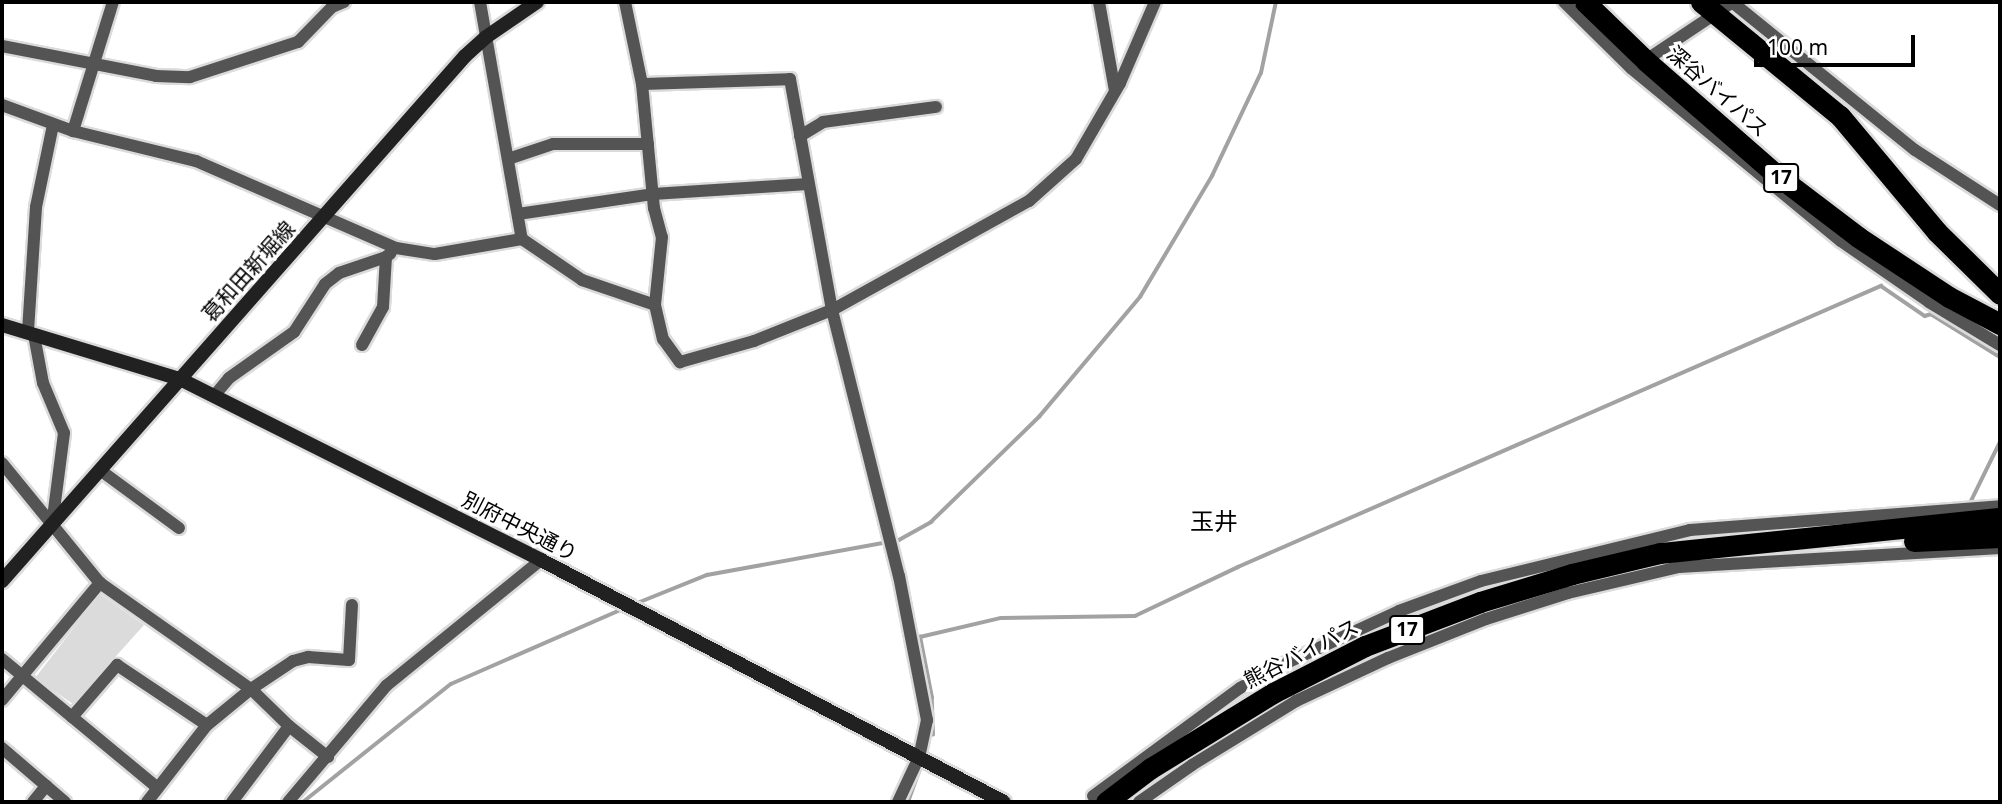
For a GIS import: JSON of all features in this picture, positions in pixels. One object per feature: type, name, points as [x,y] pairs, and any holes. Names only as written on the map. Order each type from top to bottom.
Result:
[{"type":"highway","name":"深谷バイパス","points":[[1585,2],[1639,65],[1778,176],[1858,237],[1949,296],[2000,324]]},
{"type":"highway","points":[[1707,7],[1840,116],[1937,232],[2000,294]]},
{"type":"highway","name":"17","points":[[1744,545],[1780,539],[2000,518]]},
{"type":"highway","name":"17","points":[[1744,545],[1790,547],[2000,537]]},
{"type":"highway","name":"熊谷バイパス","points":[[1099,799],[1287,685],[1365,646],[1484,600],[1572,574],[1660,553],[1744,545]]},
{"type":"street","points":[[72,131],[113,2]]},
{"type":"street","points":[[2,46],[156,76],[190,77],[298,42],[332,7],[344,2]]},
{"type":"street","points":[[480,2],[522,239]]},
{"type":"street","name":"葛和田新堀線","points":[[2,581],[326,217],[465,56],[486,37],[537,2]]},
{"type":"street","points":[[625,2],[642,84],[653,194],[662,237],[655,305],[663,339],[680,362],[754,341],[832,310],[1029,201],[1076,159],[1115,91],[1155,2]]},
{"type":"street","points":[[1099,2],[1115,91]]},
{"type":"street","points":[[1564,2],[1841,242],[1929,302],[2000,345]]},
{"type":"street","points":[[1639,65],[1707,7],[1733,2],[1915,150],[2000,205]]},
{"type":"street","points":[[642,84],[790,79],[832,310],[893,554],[927,720],[919,757],[898,802]]},
{"type":"street","points":[[2,105],[72,131],[196,161],[326,217],[391,253]]},
{"type":"street","points":[[800,136],[823,122],[936,107]]},
{"type":"street","points":[[52,125],[36,206],[31,333],[43,383],[64,433],[52,525]]},
{"type":"street","points":[[508,159],[553,144],[648,144]]},
{"type":"street","points":[[518,214],[653,194],[808,184]]},
{"type":"street","points":[[214,396],[229,378],[294,332],[325,284],[339,274],[391,253],[435,254],[522,239],[582,280],[655,305]]},
{"type":"street","points":[[362,345],[383,307],[391,253]]},
{"type":"street","name":"別府中央通り","points":[[2,325],[180,379],[541,559],[1004,802]]},
{"type":"street","points":[[2,463],[7,480],[52,525],[100,583],[251,689],[289,726],[328,757]]},
{"type":"street","points":[[100,470],[179,528]]},
{"type":"street","points":[[1484,600],[1690,530],[2000,506]]},
{"type":"street","points":[[1484,600],[1568,593],[1679,567],[2000,548]]},
{"type":"street","points":[[288,802],[387,685],[541,559]]},
{"type":"street","points":[[2,700],[100,583]]},
{"type":"street","points":[[147,802],[207,725],[251,689],[293,662],[308,657],[349,660],[352,605]]},
{"type":"street","points":[[2,659],[158,788]]},
{"type":"street","points":[[72,717],[117,665],[207,725]]},
{"type":"street","points":[[1139,802],[1192,765],[1287,685]]},
{"type":"street","points":[[232,802],[289,726]]},
{"type":"street","points":[[2,748],[65,802]]},
{"type":"street","points":[[33,802],[46,786]]},
{"type":"shaded area","points":[[100,594],[144,625],[73,704],[35,678]]},
{"type":"waterway","points":[[635,604],[707,575],[899,540],[931,522],[1039,417],[1140,297],[1212,176],[1261,73],[1276,2]]},
{"type":"waterway","points":[[933,735],[932,698],[920,637],[1001,618],[1135,616],[1238,567],[1881,286],[1925,316],[1931,314],[2000,357]]},
{"type":"waterway","points":[[1971,501],[2000,442]]},
{"type":"waterway","points":[[303,802],[451,684],[625,608]]},
{"type":"waterway","points":[[908,802],[919,771]]},
{"type":"district","name":"玉井","points":[[1214,521]]}]
